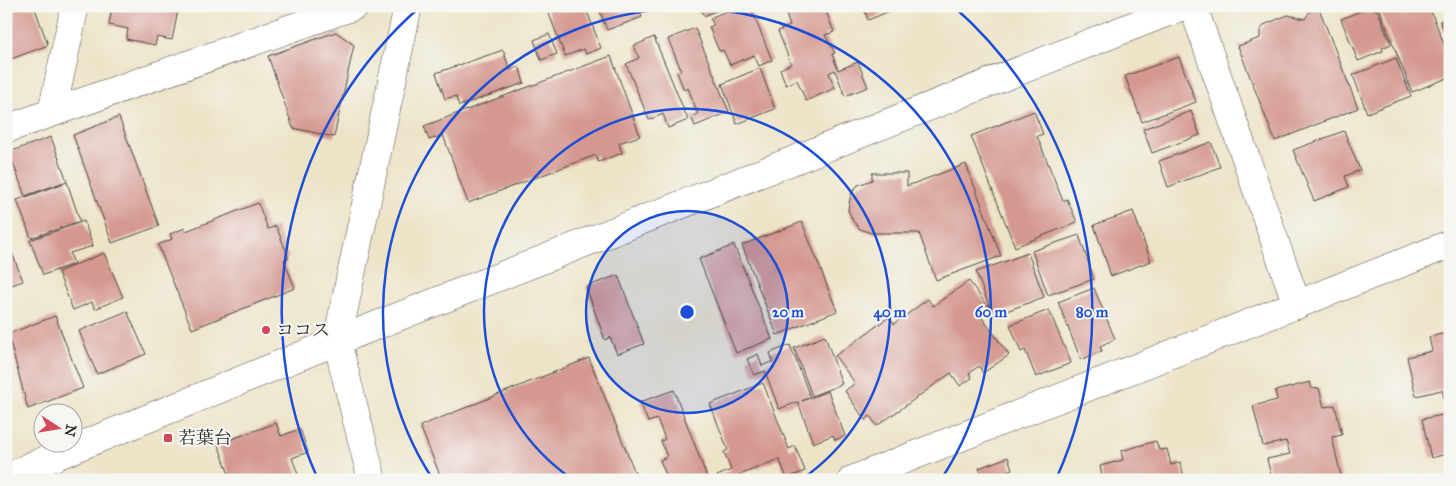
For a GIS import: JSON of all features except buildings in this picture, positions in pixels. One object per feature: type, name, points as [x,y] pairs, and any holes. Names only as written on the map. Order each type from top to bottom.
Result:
[{"type":"street","points":[[52,112],[75,6]]},
{"type":"street","points":[[6,130],[52,112],[354,6]]},
{"type":"street","points":[[372,480],[337,341],[408,6]]},
{"type":"street","points":[[6,479],[30,467],[337,341],[1183,6]]},
{"type":"street","points":[[1193,6],[1297,304]]},
{"type":"street","points":[[852,480],[1450,244]]},
{"type":"place","name":"ココス","points":[[266,330]]},
{"type":"place","name":"若葉台","points":[[168,438]]}]
